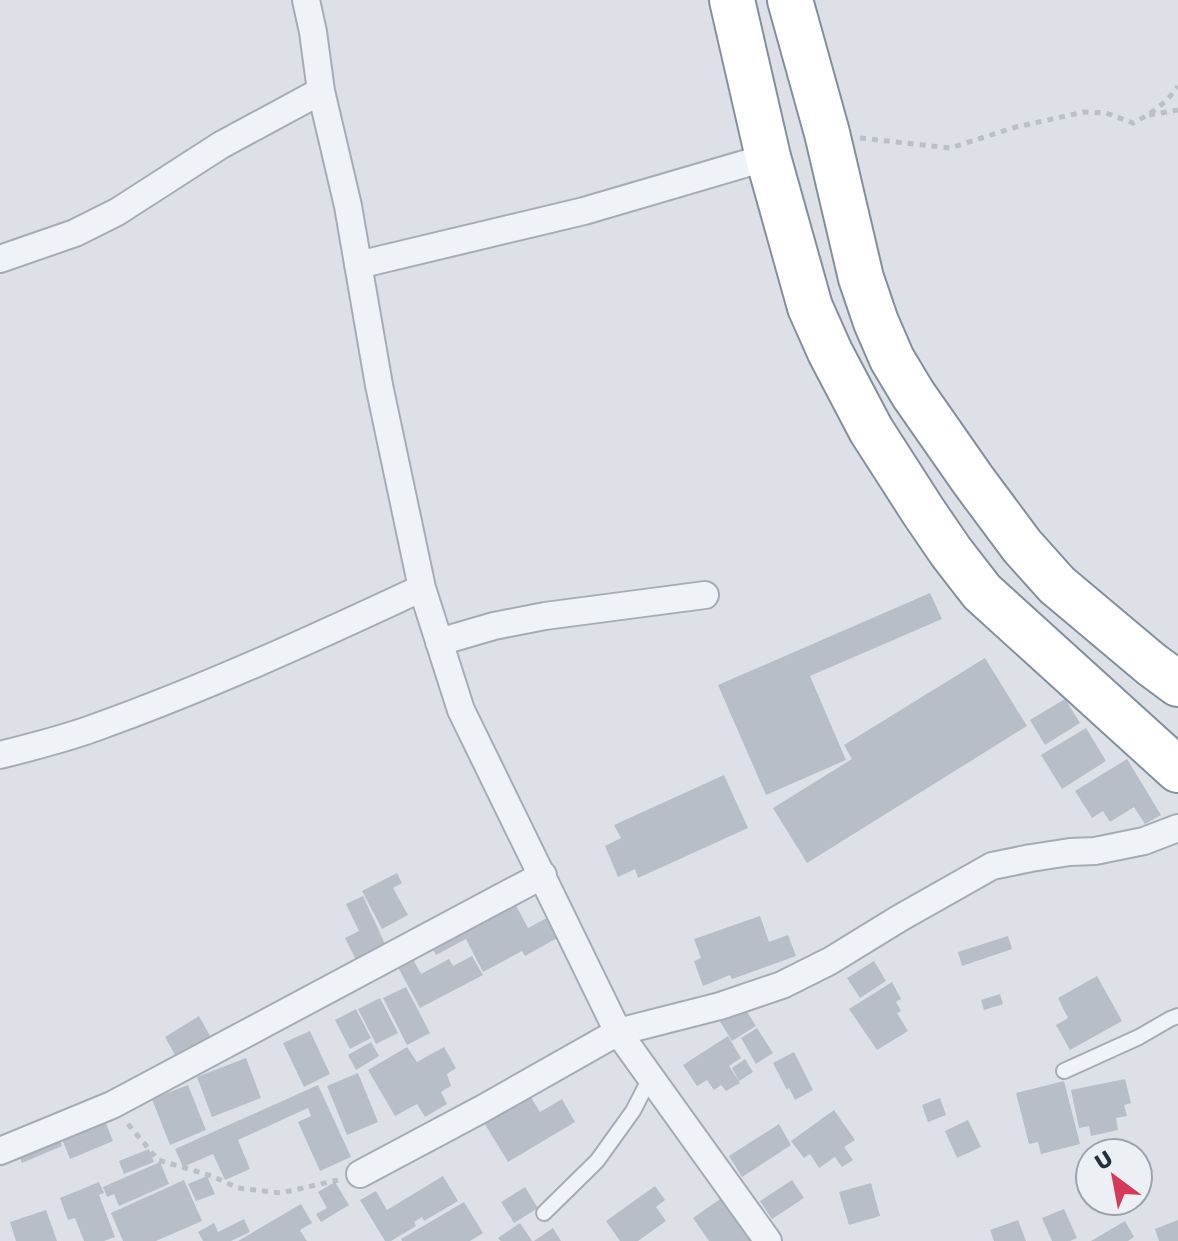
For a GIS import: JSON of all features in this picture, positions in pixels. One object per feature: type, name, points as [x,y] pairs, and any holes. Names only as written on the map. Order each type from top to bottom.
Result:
[{"type":"highway","points":[[732,0],[768,157],[810,307],[871,430],[951,552],[982,592],[1178,770]]},
{"type":"highway","points":[[790,0],[827,133],[861,278],[892,359],[913,394],[1022,546],[1057,585],[1151,664],[1177,681]]},
{"type":"highway","points":[[923,511],[973,480]]},
{"type":"street","points":[[306,0],[321,91],[348,206],[379,385],[422,588],[461,710],[618,1032],[765,1240]]},
{"type":"street","points":[[0,259],[75,233],[117,212],[221,145],[321,91]]},
{"type":"street","points":[[358,265],[584,211],[768,157]]},
{"type":"street","points":[[0,755],[74,735],[171,698],[306,642],[422,588]]},
{"type":"street","points":[[439,642],[494,626],[545,616],[705,595]]},
{"type":"street","points":[[360,1174],[618,1032],[720,1006],[782,985],[830,961],[992,866],[1144,841],[1178,828]]},
{"type":"street","points":[[0,1151],[112,1105],[543,875]]},
{"type":"lane","points":[[1064,1071],[1178,1016]]},
{"type":"lane","points":[[544,1213],[597,1161],[633,1111],[650,1078]]},
{"type":"path","points":[[827,133],[950,148],[1016,127],[1084,112],[1106,113],[1133,123],[1171,97],[1178,86]]},
{"type":"path","points":[[1148,115],[1178,110]]},
{"type":"path","points":[[112,1105],[158,1160],[212,1176],[238,1188],[281,1193],[360,1174]]},
{"type":"building","points":[[930,593],[942,619],[810,676],[846,760],[766,795],[718,685]]},
{"type":"building","points":[[985,658],[1027,726],[807,863],[773,808],[852,759],[844,745]]},
{"type":"building","points":[[1065,699],[1080,723],[1045,745],[1030,720]]},
{"type":"building","points":[[1086,728],[1106,761],[1062,789],[1041,755]]},
{"type":"building","points":[[1127,759],[1161,815],[1145,824],[1134,807],[1110,822],[1103,811],[1092,818],[1075,791]]},
{"type":"building","points":[[724,775],[748,828],[638,878],[635,869],[618,877],[605,846],[621,838],[614,825]]},
{"type":"building","points":[[397,873],[402,883],[393,888],[408,915],[382,929],[362,891]]},
{"type":"building","points":[[363,896],[386,946],[356,960],[345,938],[359,931],[346,904]]},
{"type":"building","points":[[511,896],[528,928],[549,917],[559,937],[525,956],[522,951],[483,972],[466,939],[436,955],[428,941]]},
{"type":"building","points":[[760,916],[769,942],[788,935],[796,956],[703,986],[694,961],[701,958],[694,939]]},
{"type":"building","points":[[1008,936],[1012,949],[962,966],[958,952]]},
{"type":"building","points":[[409,952],[421,974],[449,959],[453,966],[472,956],[483,975],[420,1008],[394,960]]},
{"type":"building","points":[[874,961],[886,981],[860,998],[847,978]]},
{"type":"building","points":[[1097,976],[1122,1021],[1070,1050],[1056,1025],[1068,1018],[1058,998]]},
{"type":"building","points":[[892,982],[901,999],[896,1002],[901,1011],[897,1013],[908,1031],[877,1050],[849,1009]]},
{"type":"building","points":[[406,987],[430,1033],[407,1045],[383,998]]},
{"type":"building","points":[[1000,994],[1003,1004],[984,1010],[981,1000]]},
{"type":"building","points":[[380,998],[398,1033],[376,1044],[358,1009]]},
{"type":"building","points":[[740,1001],[756,1026],[732,1041],[716,1015]]},
{"type":"building","points":[[356,1009],[371,1038],[350,1049],[335,1020]]},
{"type":"building","points":[[199,1016],[210,1036],[176,1057],[165,1037]]},
{"type":"building","points":[[757,1028],[773,1053],[756,1064],[741,1038]]},
{"type":"building","points":[[310,1031],[330,1074],[304,1087],[283,1043]]},
{"type":"building","points":[[728,1036],[741,1058],[729,1066],[740,1083],[726,1091],[721,1085],[714,1090],[707,1080],[697,1086],[683,1065]]},
{"type":"building","points":[[371,1042],[379,1056],[356,1070],[348,1055]]},
{"type":"building","points":[[407,1047],[417,1062],[444,1047],[456,1068],[447,1074],[451,1086],[441,1092],[447,1104],[425,1117],[417,1104],[395,1116],[368,1070]]},
{"type":"building","points":[[794,1052],[813,1090],[795,1100],[773,1063]]},
{"type":"building","points":[[246,1058],[261,1098],[212,1117],[197,1077]]},
{"type":"building","points":[[745,1059],[753,1072],[739,1081],[732,1068]]},
{"type":"building","points":[[358,1073],[378,1122],[347,1135],[327,1086]]},
{"type":"building","points":[[1125,1079],[1131,1103],[1124,1105],[1127,1116],[1116,1118],[1118,1130],[1091,1136],[1089,1126],[1079,1128],[1071,1090]]},
{"type":"building","points":[[1064,1081],[1078,1137],[1074,1137],[1074,1146],[1041,1154],[1038,1142],[1029,1144],[1016,1093]]},
{"type":"building","points":[[188,1085],[206,1130],[170,1145],[152,1099]]},
{"type":"building","points":[[318,1085],[351,1157],[320,1171],[298,1122],[311,1116],[308,1108],[238,1140],[250,1169],[225,1180],[213,1154],[183,1167],[175,1149]]},
{"type":"building","points":[[526,1089],[540,1112],[562,1099],[575,1122],[508,1162],[480,1116]]},
{"type":"building","points":[[940,1098],[946,1115],[928,1122],[922,1105]]},
{"type":"building","points":[[834,1110],[855,1140],[844,1147],[853,1160],[842,1167],[835,1157],[819,1168],[810,1154],[804,1158],[791,1141]]},
{"type":"building","points":[[101,1111],[113,1141],[70,1159],[58,1129]]},
{"type":"building","points":[[968,1120],[981,1147],[957,1158],[945,1131]]},
{"type":"building","points":[[779,1124],[791,1145],[742,1177],[729,1156]]},
{"type":"building","points":[[56,1130],[62,1146],[22,1163],[16,1147]]},
{"type":"building","points":[[149,1149],[154,1162],[124,1174],[119,1161]]},
{"type":"building","points":[[160,1162],[169,1184],[119,1206],[114,1194],[107,1197],[103,1187]]},
{"type":"building","points":[[207,1176],[215,1194],[196,1201],[188,1184]]},
{"type":"building","points":[[443,1176],[458,1201],[424,1221],[422,1217],[414,1222],[416,1226],[391,1241],[385,1241],[360,1200],[376,1191],[387,1210]]},
{"type":"building","points":[[184,1180],[202,1221],[156,1241],[123,1241],[111,1213]]},
{"type":"building","points":[[792,1180],[804,1198],[772,1219],[760,1201]]},
{"type":"building","points":[[99,1182],[104,1193],[99,1195],[115,1237],[104,1241],[84,1241],[75,1218],[68,1220],[60,1198]]},
{"type":"building","points":[[335,1182],[349,1205],[321,1222],[316,1214],[327,1208],[318,1192]]},
{"type":"building","points":[[871,1183],[880,1216],[849,1225],[839,1192]]},
{"type":"building","points":[[655,1186],[665,1200],[656,1207],[666,1221],[638,1241],[620,1241],[606,1221]]},
{"type":"building","points":[[525,1187],[538,1208],[514,1223],[501,1202]]},
{"type":"building","points":[[723,1197],[754,1241],[709,1241],[693,1218]]},
{"type":"building","points":[[464,1202],[483,1233],[470,1241],[402,1241],[401,1239]]},
{"type":"building","points":[[301,1204],[312,1223],[300,1230],[307,1241],[238,1241]]},
{"type":"building","points":[[1064,1209],[1077,1238],[1052,1241],[1042,1218]]},
{"type":"building","points":[[46,1210],[57,1241],[16,1241],[10,1222]]},
{"type":"building","points":[[244,1219],[250,1232],[231,1241],[203,1241],[198,1232],[214,1223],[218,1232]]},
{"type":"building","points":[[1018,1220],[1026,1241],[994,1241],[990,1230]]},
{"type":"building","points":[[1178,1220],[1178,1241],[1159,1241],[1155,1229]]},
{"type":"building","points":[[1125,1221],[1134,1237],[1128,1241],[1091,1241]]},
{"type":"building","points":[[520,1223],[532,1241],[501,1241],[498,1238]]},
{"type":"building","points":[[553,1228],[561,1241],[534,1241]]}]
